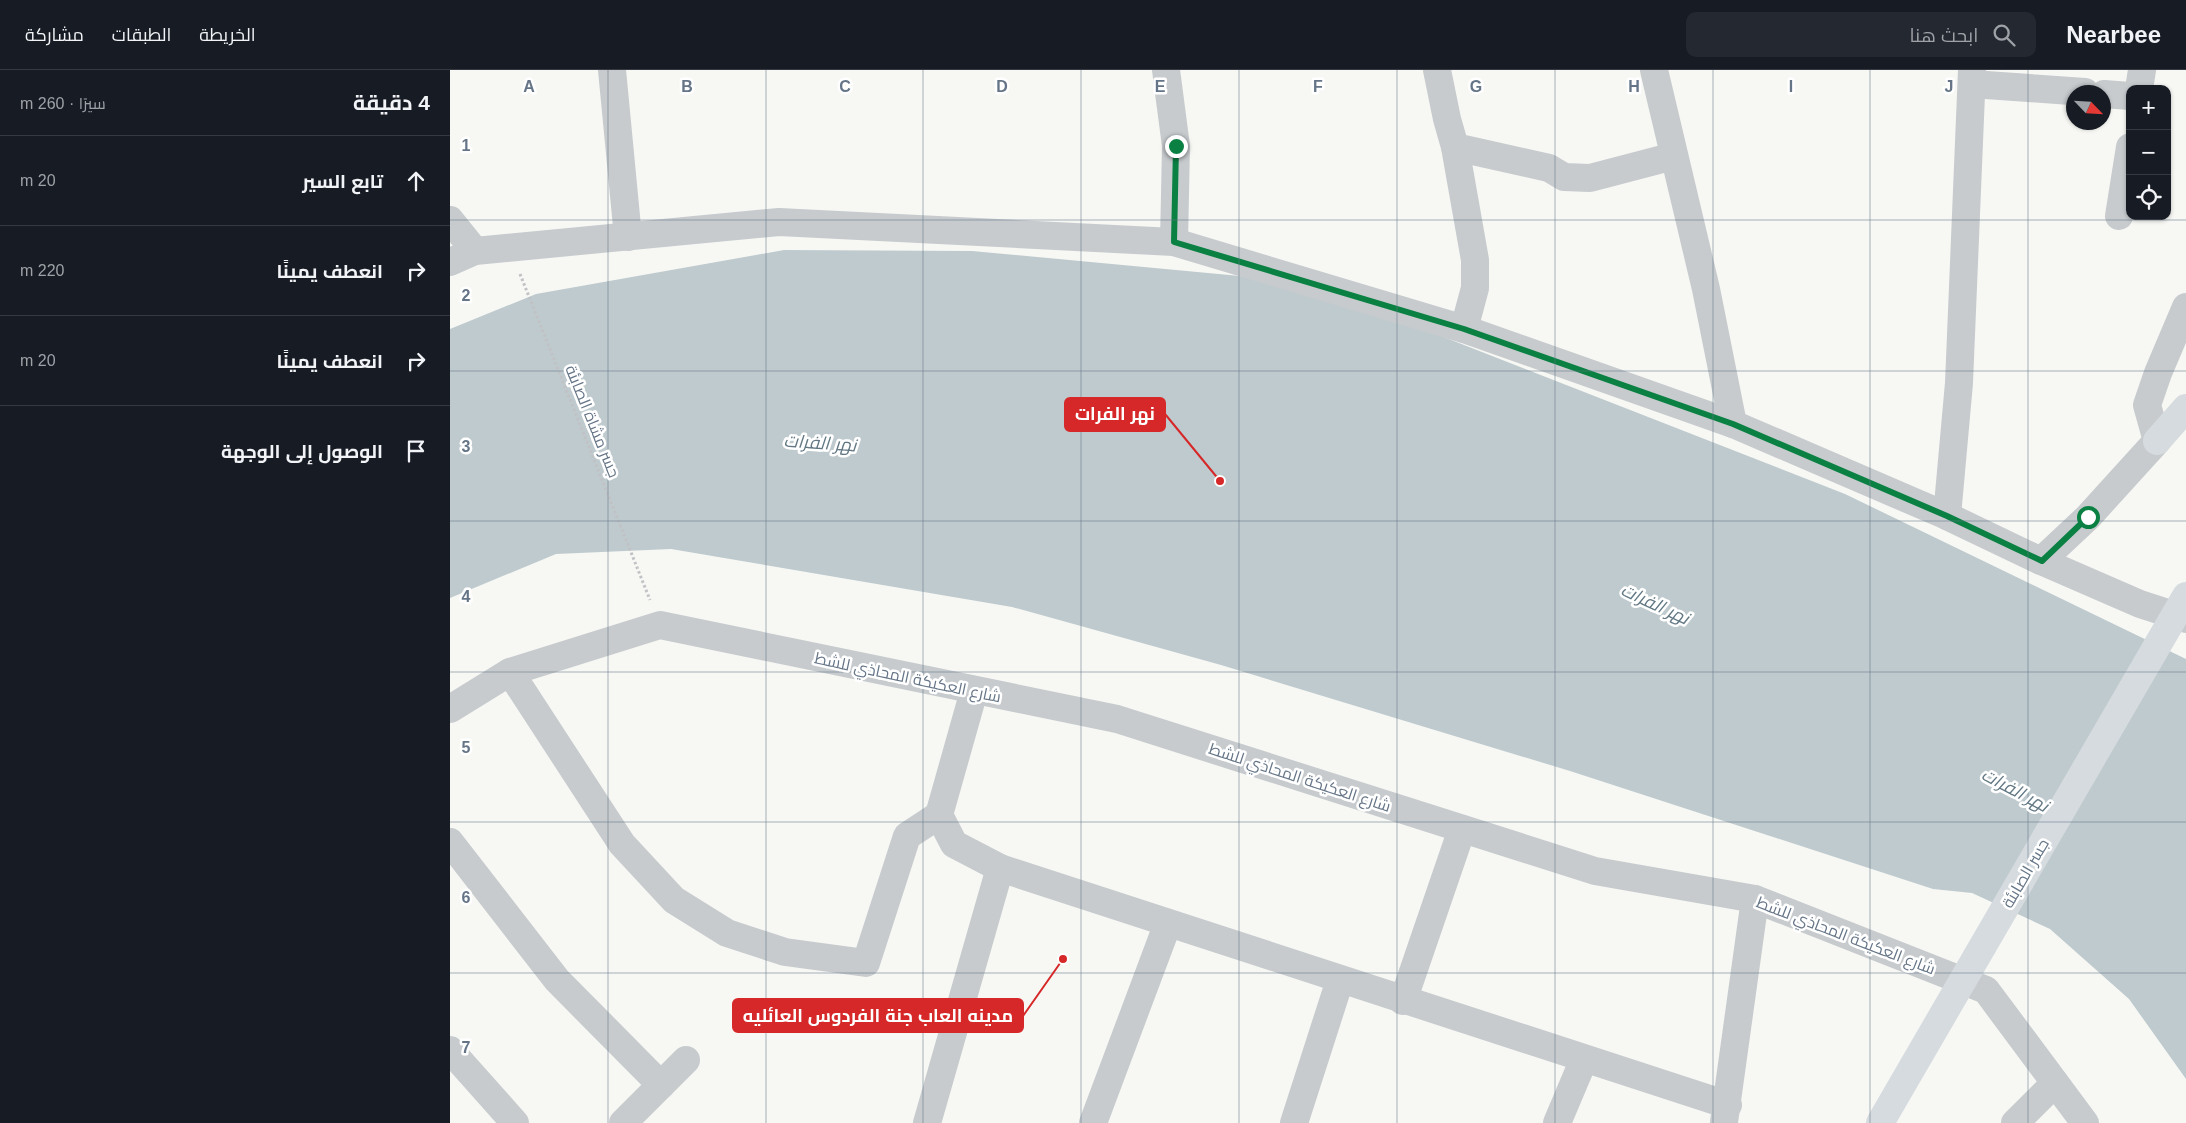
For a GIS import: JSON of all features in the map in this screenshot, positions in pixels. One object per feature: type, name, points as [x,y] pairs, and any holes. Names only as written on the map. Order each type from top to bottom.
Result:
[{"type":"main road","points":[[2156,441],[2186,408]]},
{"type":"main road","name":"جسر الصابئة","points":[[1880,1123],[2186,596]]},
{"type":"street","points":[[612,70],[628,237]]},
{"type":"street","points":[[1166,70],[1176,146],[1174,242]]},
{"type":"street","points":[[1438,70],[1447,118],[1455,147],[1475,260],[1475,288],[1464,329]]},
{"type":"street","points":[[1654,70],[1706,289],[1733,424]]},
{"type":"street","points":[[2140,85],[2142,70]]},
{"type":"street","points":[[1947,516],[1959,383],[1972,77],[2066,89]]},
{"type":"street","points":[[2111,95],[2126,96]]},
{"type":"street","points":[[1455,147],[1550,168],[1564,177],[1578,178],[1590,178],[1674,156]]},
{"type":"street","points":[[2119,216],[2126,171]]},
{"type":"street","points":[[450,220],[474,251]]},
{"type":"street","points":[[450,262],[474,251],[779,222],[1174,242],[1464,329],[1733,424],[1947,516],[2042,561],[2140,604],[2186,619]]},
{"type":"street","points":[[2042,561],[2088,517],[2156,441],[2147,405],[2158,373],[2186,307]]},
{"type":"street","name":"شارع العكيكة المحاذي للشط","points":[[450,709],[510,672],[660,624],[974,691],[1117,719],[1596,871],[1755,899],[1986,990],[2085,1123]]},
{"type":"street","points":[[510,672],[622,844],[674,900],[727,933],[744,939],[785,952],[866,963],[907,836],[939,815],[974,691]]},
{"type":"street","points":[[939,815],[954,844],[1000,868],[1584,1059],[1726,1114],[1755,899]]},
{"type":"street","points":[[1403,1001],[1462,829]]},
{"type":"street","points":[[450,842],[557,980],[661,1085]]},
{"type":"street","points":[[927,1123],[1000,868]]},
{"type":"street","points":[[1093,1123],[1168,923]]},
{"type":"street","points":[[1294,1123],[1340,980]]},
{"type":"street","points":[[450,1050],[515,1123]]},
{"type":"street","points":[[1557,1123],[1584,1059]]},
{"type":"street","points":[[623,1123],[686,1060]]},
{"type":"street","points":[[2015,1123],[2054,1083]]},
{"type":"path","name":"جسر مشاة الصابئة","points":[[524,283],[660,624]]},
{"type":"water","points":[[784,250],[972,251],[1303,282],[1845,494],[2186,659],[2186,1079],[2129,999],[2050,929],[1972,893],[1933,889],[1570,771],[1221,665],[1012,607],[671,549],[556,554],[450,598],[450,329],[536,294]]},
{"type":"place","name":"نهر الفرات","points":[[1220,481]]},
{"type":"place","name":"مدينه العاب جنة الفردوس العائليه","points":[[1063,959]]},
{"type":"route","points":[[1176,146],[1174,242],[1464,329],[1733,424],[1947,516],[2042,561],[2088,517]]}]
